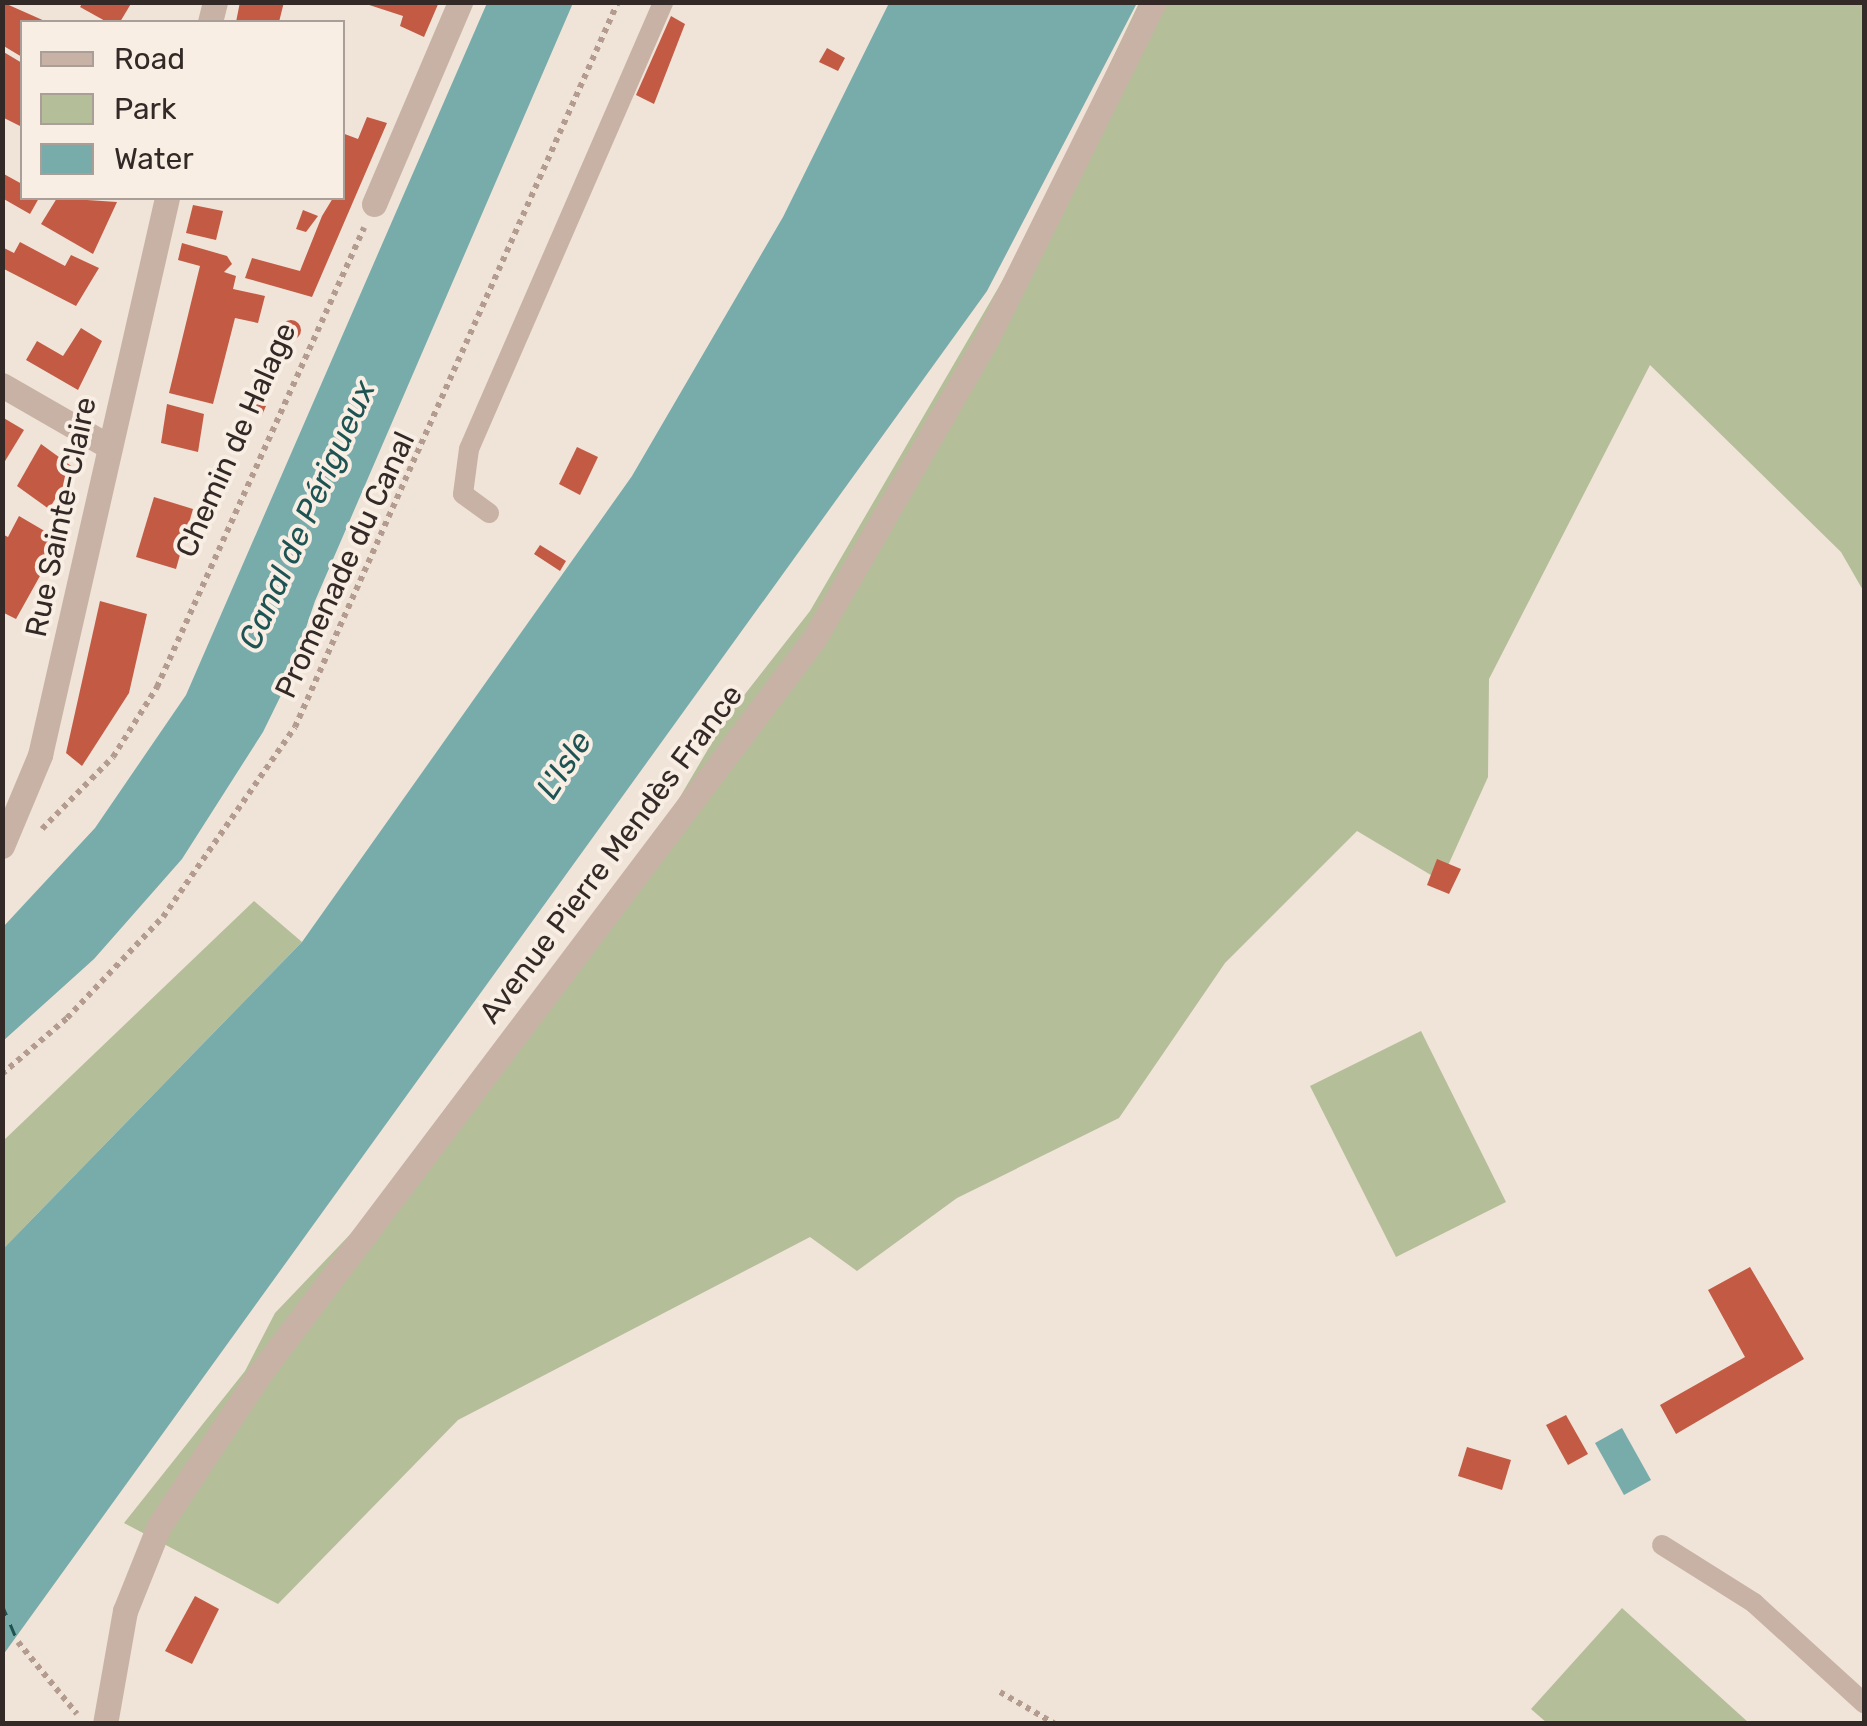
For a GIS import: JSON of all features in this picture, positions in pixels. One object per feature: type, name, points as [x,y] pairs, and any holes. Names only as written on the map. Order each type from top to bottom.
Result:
[{"type":"street","points":[[374,204],[460,2]]},
{"type":"street","name":"Avenue Pierre Mendès France","points":[[105,1724],[125,1611],[159,1526],[262,1372],[814,639],[987,338],[1154,2]]},
{"type":"street","name":"Rue Sainte-Claire","points":[[2,846],[40,755],[167,200]]},
{"type":"street","points":[[2,385],[108,446]]},
{"type":"lane","points":[[489,513],[463,494],[469,449],[663,2]]},
{"type":"lane","points":[[1662,1546],[1754,1603],[1864,1704]]},
{"type":"path","name":"Promenade du Canal","points":[[2,1074],[67,1018],[163,917],[296,727],[618,2]]},
{"type":"path","name":"Chemin de Halage","points":[[32,836],[62,815],[114,757],[157,687],[374,204]]},
{"type":"path","points":[[18,1642],[83,1724]]},
{"type":"path","points":[[1000,1692],[1055,1724]]},
{"type":"green space","points":[[1139,3],[1864,3],[1864,592],[1841,552],[1650,365],[1489,679],[1488,777],[1441,881],[1357,831],[1225,963],[1119,1118],[957,1198],[857,1271],[810,1237],[458,1420],[278,1604],[124,1523],[245,1371],[275,1313],[383,1200],[647,853],[727,717],[810,611],[1025,242]]},
{"type":"green space","points":[[254,901],[302,942],[3,1249],[3,1141]]},
{"type":"green space","points":[[1421,1031],[1506,1202],[1396,1257],[1310,1086]]},
{"type":"green space","points":[[1622,1608],[1749,1723],[1547,1723],[1531,1709]]},
{"type":"water","name":"Canal de Périgueux","points":[[487,3],[573,3],[315,601],[288,681],[263,732],[182,859],[94,959],[3,1041],[3,927],[95,828],[186,695]]},
{"type":"water","name":"L'Isle","points":[[889,3],[1137,3],[987,291],[3,1655],[3,1249],[302,942],[632,476],[783,217]]},
{"type":"water","points":[[1622,1428],[1651,1480],[1624,1495],[1595,1443]]},
{"type":"building","points":[[2,2],[42,20],[20,20],[20,56],[2,45]]},
{"type":"building","points":[[83,2],[132,2],[121,20],[103,20],[80,7]]},
{"type":"building","points":[[240,2],[284,2],[280,20],[236,20]]},
{"type":"building","points":[[360,2],[439,2],[424,37],[400,26],[403,16]]},
{"type":"building","points":[[671,16],[685,24],[654,104],[636,95]]},
{"type":"building","points":[[827,48],[845,58],[838,71],[819,62]]},
{"type":"building","points":[[2,51],[20,62],[20,126],[2,117]]},
{"type":"building","points":[[367,117],[387,123],[312,297],[245,278],[252,258],[300,271],[332,200],[345,200],[345,134],[358,139]]},
{"type":"building","points":[[2,173],[20,183],[20,200],[38,200],[30,214],[2,198]]},
{"type":"building","points":[[56,200],[117,202],[93,254],[41,224]]},
{"type":"building","points":[[193,205],[223,211],[216,240],[186,233]]},
{"type":"building","points":[[303,210],[318,216],[306,232],[296,229]]},
{"type":"building","points":[[20,242],[65,266],[71,255],[99,268],[76,306],[2,268],[2,247],[14,253]]},
{"type":"building","points":[[182,243],[227,256],[232,264],[224,272],[236,276],[233,289],[265,296],[258,323],[235,318],[213,404],[169,393],[200,266],[178,260]]},
{"type":"building","points":[[291,320],[301,330],[291,340],[281,330]]},
{"type":"building","points":[[81,328],[102,341],[78,390],[26,360],[37,341],[63,356]]},
{"type":"building","points":[[250,403],[266,406],[262,415],[248,411]]},
{"type":"building","points":[[167,404],[204,414],[198,452],[161,443]]},
{"type":"building","points":[[2,417],[24,430],[2,466]]},
{"type":"building","points":[[41,444],[74,468],[49,509],[17,486]]},
{"type":"building","points":[[577,447],[598,457],[580,495],[559,484]]},
{"type":"building","points":[[154,497],[193,509],[176,569],[136,557]]},
{"type":"building","points":[[19,516],[60,540],[16,619],[2,612],[2,534],[8,537]]},
{"type":"building","points":[[540,545],[566,561],[560,571],[534,554]]},
{"type":"building","points":[[100,601],[147,614],[129,693],[82,766],[66,753]]},
{"type":"building","points":[[1437,859],[1461,869],[1449,894],[1427,885]]},
{"type":"building","points":[[1750,1267],[1804,1359],[1676,1434],[1660,1405],[1745,1357],[1708,1290]]},
{"type":"building","points":[[1566,1415],[1588,1454],[1568,1465],[1546,1425]]},
{"type":"building","points":[[1467,1447],[1511,1460],[1502,1490],[1458,1476]]},
{"type":"building","points":[[195,1596],[219,1609],[192,1664],[165,1651]]},
{"type":"ferry route","points":[[2,1604],[18,1642]]}]
